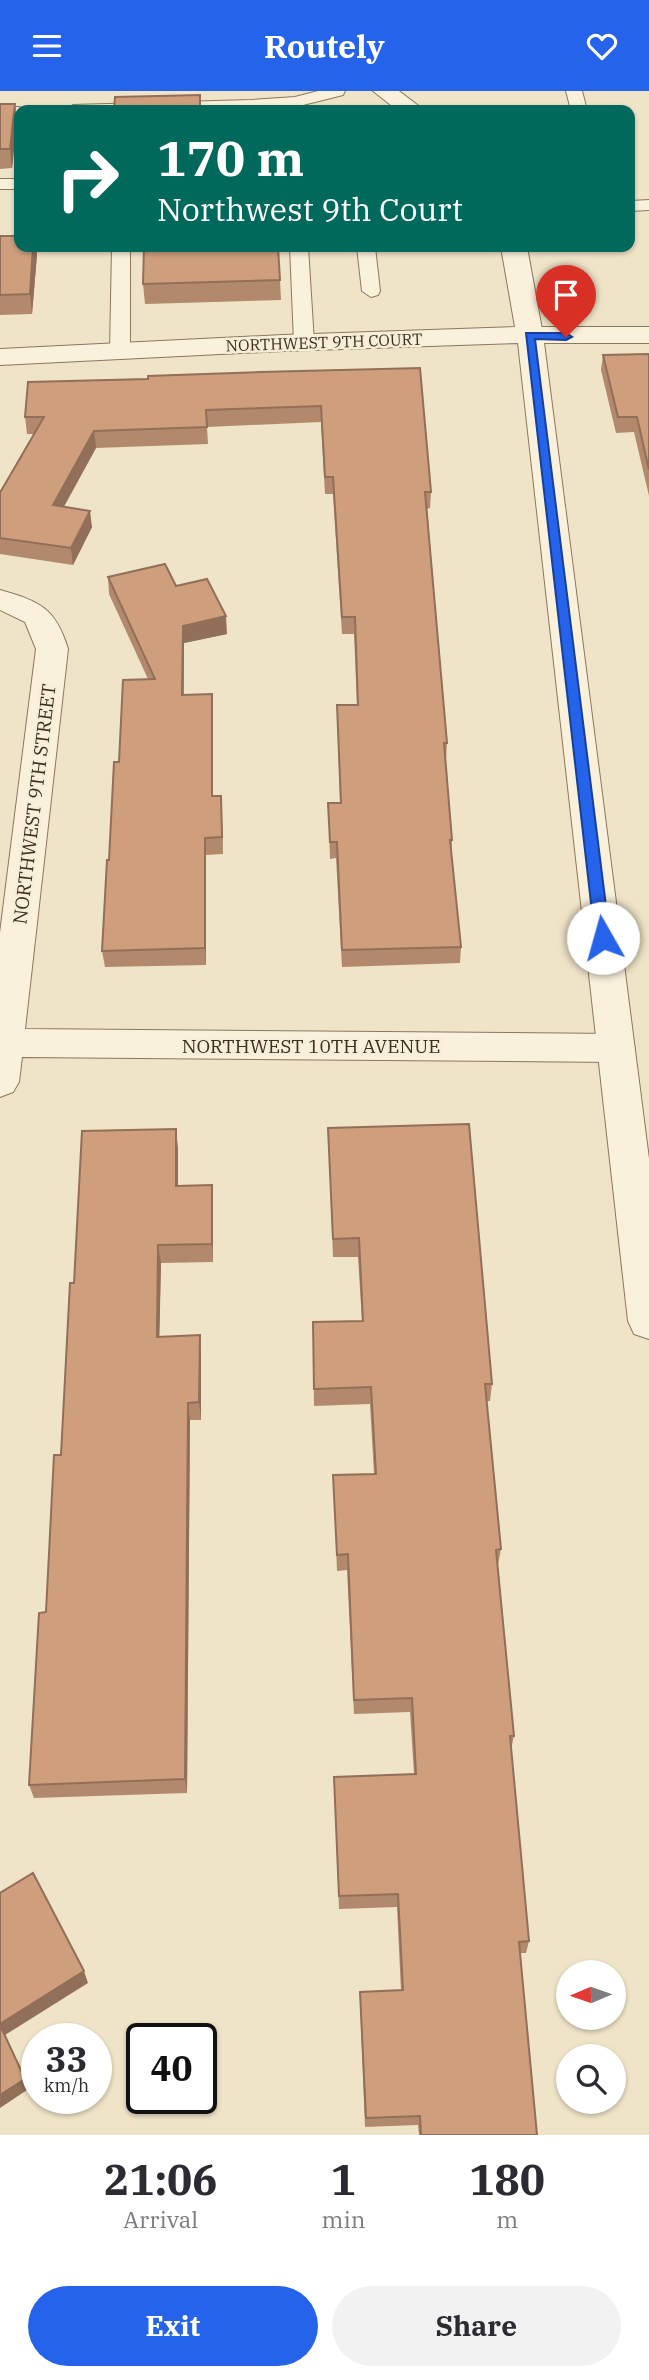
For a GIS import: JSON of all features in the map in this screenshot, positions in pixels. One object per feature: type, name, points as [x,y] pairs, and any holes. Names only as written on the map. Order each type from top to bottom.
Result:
[{"type":"street","points":[[384,91],[405,105]]},
{"type":"street","points":[[515,252],[530,335],[649,1321]]},
{"type":"street","name":"NORTHWEST 9TH COURT","points":[[0,357],[304,342],[530,335],[649,335]]},
{"type":"street","name":"NORTHWEST 9TH STREET","points":[[0,600],[22,605],[46,624],[52,649],[0,1082]]},
{"type":"street","name":"NORTHWEST 10TH AVENUE","points":[[5,1043],[616,1048]]},
{"type":"lane","points":[[269,105],[295,102],[337,91]]},
{"type":"lane","points":[[120,351],[121,252]]},
{"type":"lane","points":[[299,252],[304,342]]},
{"type":"lane","points":[[367,252],[371,291]]},
{"type":"building","points":[[200,95],[200,105],[114,105],[115,97]]},
{"type":"building","points":[[0,104],[15,104],[10,149],[0,149]]},
{"type":"building","points":[[0,236],[14,236],[14,252],[33,252],[30,294],[0,295]]},
{"type":"building","points":[[144,252],[278,252],[280,280],[143,284]]},
{"type":"building","points":[[649,354],[649,470],[637,417],[618,417],[603,355]]},
{"type":"building","points":[[420,368],[431,492],[425,492],[447,743],[444,743],[450,840],[461,947],[342,950],[337,842],[330,842],[328,803],[341,803],[337,705],[358,705],[355,617],[342,617],[333,477],[325,477],[321,406],[206,410],[207,427],[94,431],[53,505],[90,511],[71,548],[0,538],[0,491],[44,417],[25,417],[28,382]]},
{"type":"building","points":[[165,564],[176,586],[207,579],[226,616],[183,626],[182,695],[212,694],[212,796],[221,796],[222,837],[205,838],[205,948],[102,951],[114,762],[119,762],[123,680],[155,679],[108,577]]},
{"type":"building","points":[[469,1124],[492,1384],[485,1384],[501,1549],[496,1550],[514,1736],[510,1736],[529,1941],[519,1942],[537,2135],[421,2135],[420,2116],[366,2118],[360,1992],[403,1990],[398,1894],[339,1896],[334,1777],[416,1774],[412,1698],[354,1700],[348,1554],[337,1555],[333,1475],[376,1474],[371,1387],[314,1389],[313,1322],[363,1321],[359,1238],[333,1239],[328,1128]]},
{"type":"building","points":[[176,1129],[176,1186],[212,1185],[212,1244],[158,1245],[157,1337],[200,1335],[199,1402],[188,1403],[185,1779],[29,1785],[39,1613],[46,1612],[54,1455],[61,1455],[70,1283],[74,1283],[82,1131]]},
{"type":"building","points":[[33,1873],[84,1971],[0,2024],[0,1893]]},
{"type":"building","points":[[0,2025],[21,2070],[21,2082],[0,2095]]},
{"type":"route","points":[[566,337],[530,335],[603,938]]}]
